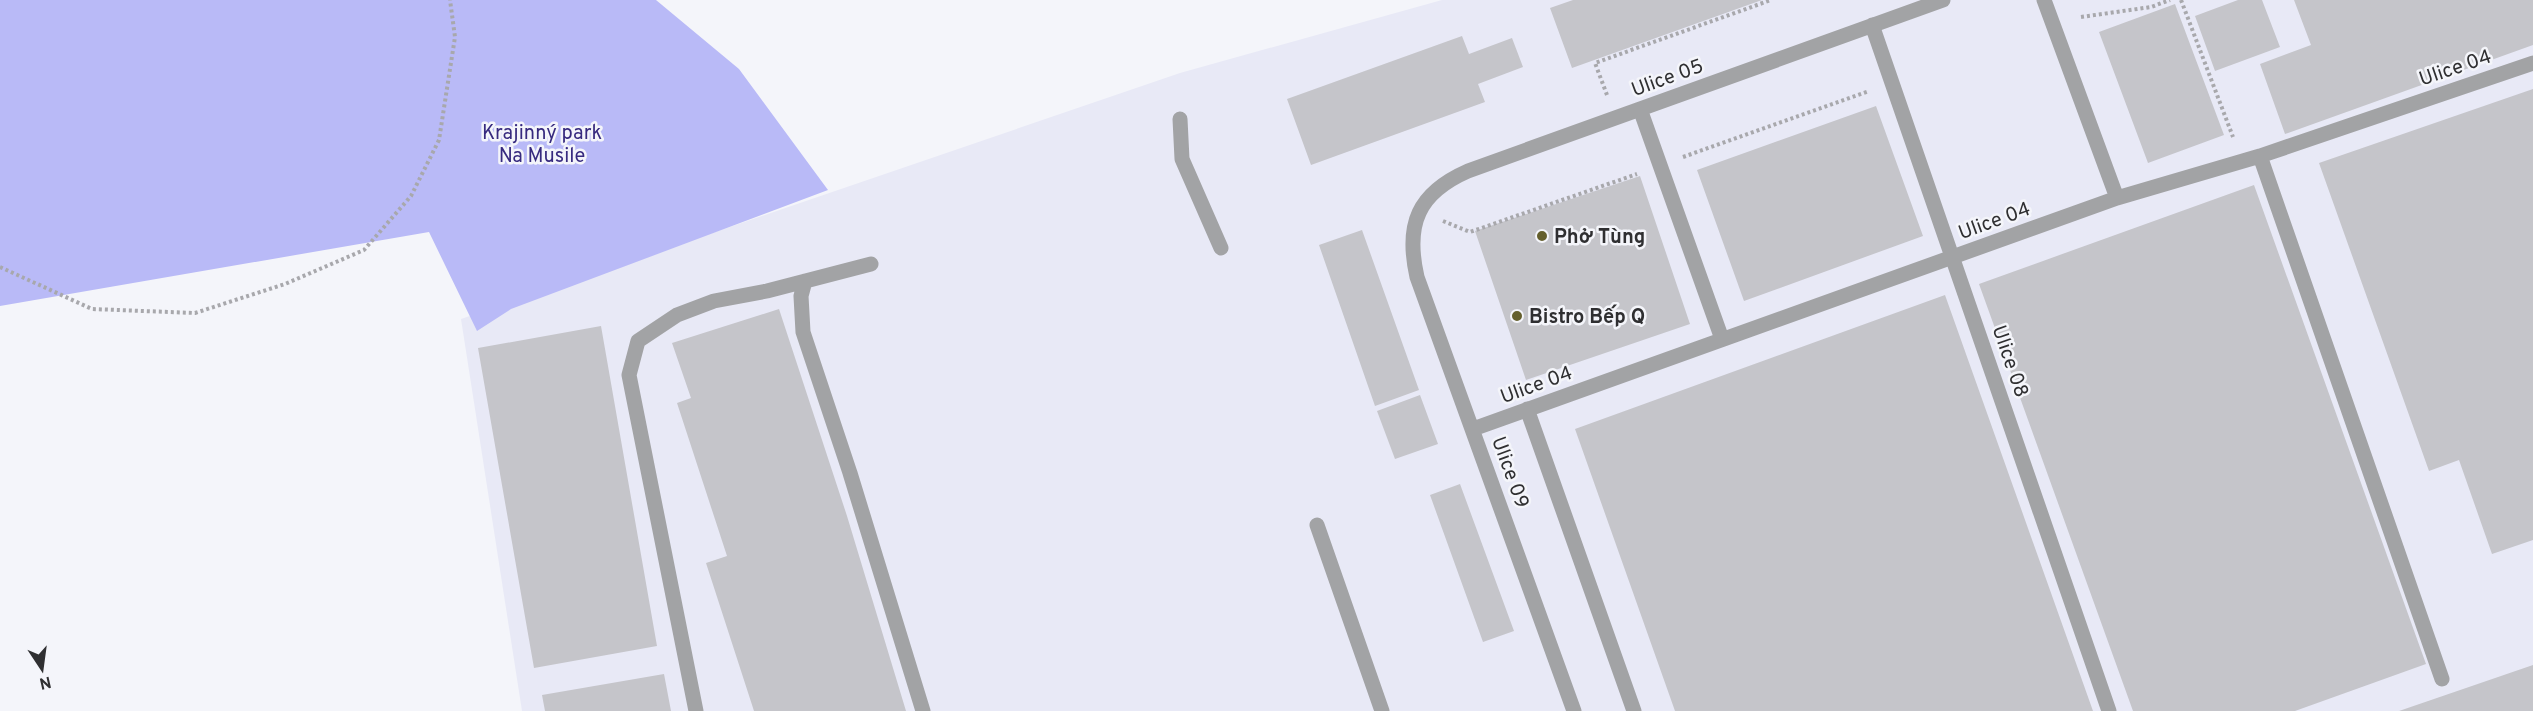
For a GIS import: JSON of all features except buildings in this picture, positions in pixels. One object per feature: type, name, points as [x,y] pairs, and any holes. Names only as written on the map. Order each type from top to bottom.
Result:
[{"type":"street","name":"Ulice 05","points":[[1419,213],[1427,197],[1451,178],[1943,0]]},
{"type":"street","points":[[2044,0],[2117,198]]},
{"type":"street","name":"Ulice 08","points":[[1872,25],[2109,711]]},
{"type":"street","name":"Ulice 04","points":[[1473,429],[2117,198],[2260,156],[2533,63]]},
{"type":"street","points":[[1640,109],[1722,339]]},
{"type":"street","points":[[1180,119],[1182,159],[1221,248]]},
{"type":"street","points":[[2260,156],[2442,679]]},
{"type":"street","name":"Ulice 09","points":[[1419,213],[1412,239],[1417,277],[1574,711]]},
{"type":"street","points":[[696,711],[629,375],[638,341],[677,315],[714,301],[871,264]]},
{"type":"street","points":[[805,281],[801,296],[803,332],[850,473],[923,711]]},
{"type":"street","name":"Ulice 09","points":[[1527,410],[1634,711]]},
{"type":"street","points":[[1317,525],[1382,711]]},
{"type":"path","points":[[0,267],[92,309],[195,313],[285,284],[364,250],[411,196],[439,140],[455,37],[450,0]]},
{"type":"path","points":[[1615,118],[1595,63],[1771,0]]},
{"type":"path","points":[[2080,17],[2151,8],[2170,0]]},
{"type":"path","points":[[2181,0],[2242,161]]},
{"type":"shaded area","points":[[1442,0],[2533,0],[2533,711],[522,711],[461,319],[1180,73]]},
{"type":"green space","name":"Krajinný park Na Musile","points":[[0,0],[656,0],[739,69],[828,190],[511,309],[477,331],[429,232],[0,306]]},
{"type":"place","name":"Phở Tùng","points":[[1542,236]]},
{"type":"place","name":"Bistro Bếp Q","points":[[1517,316]]}]
